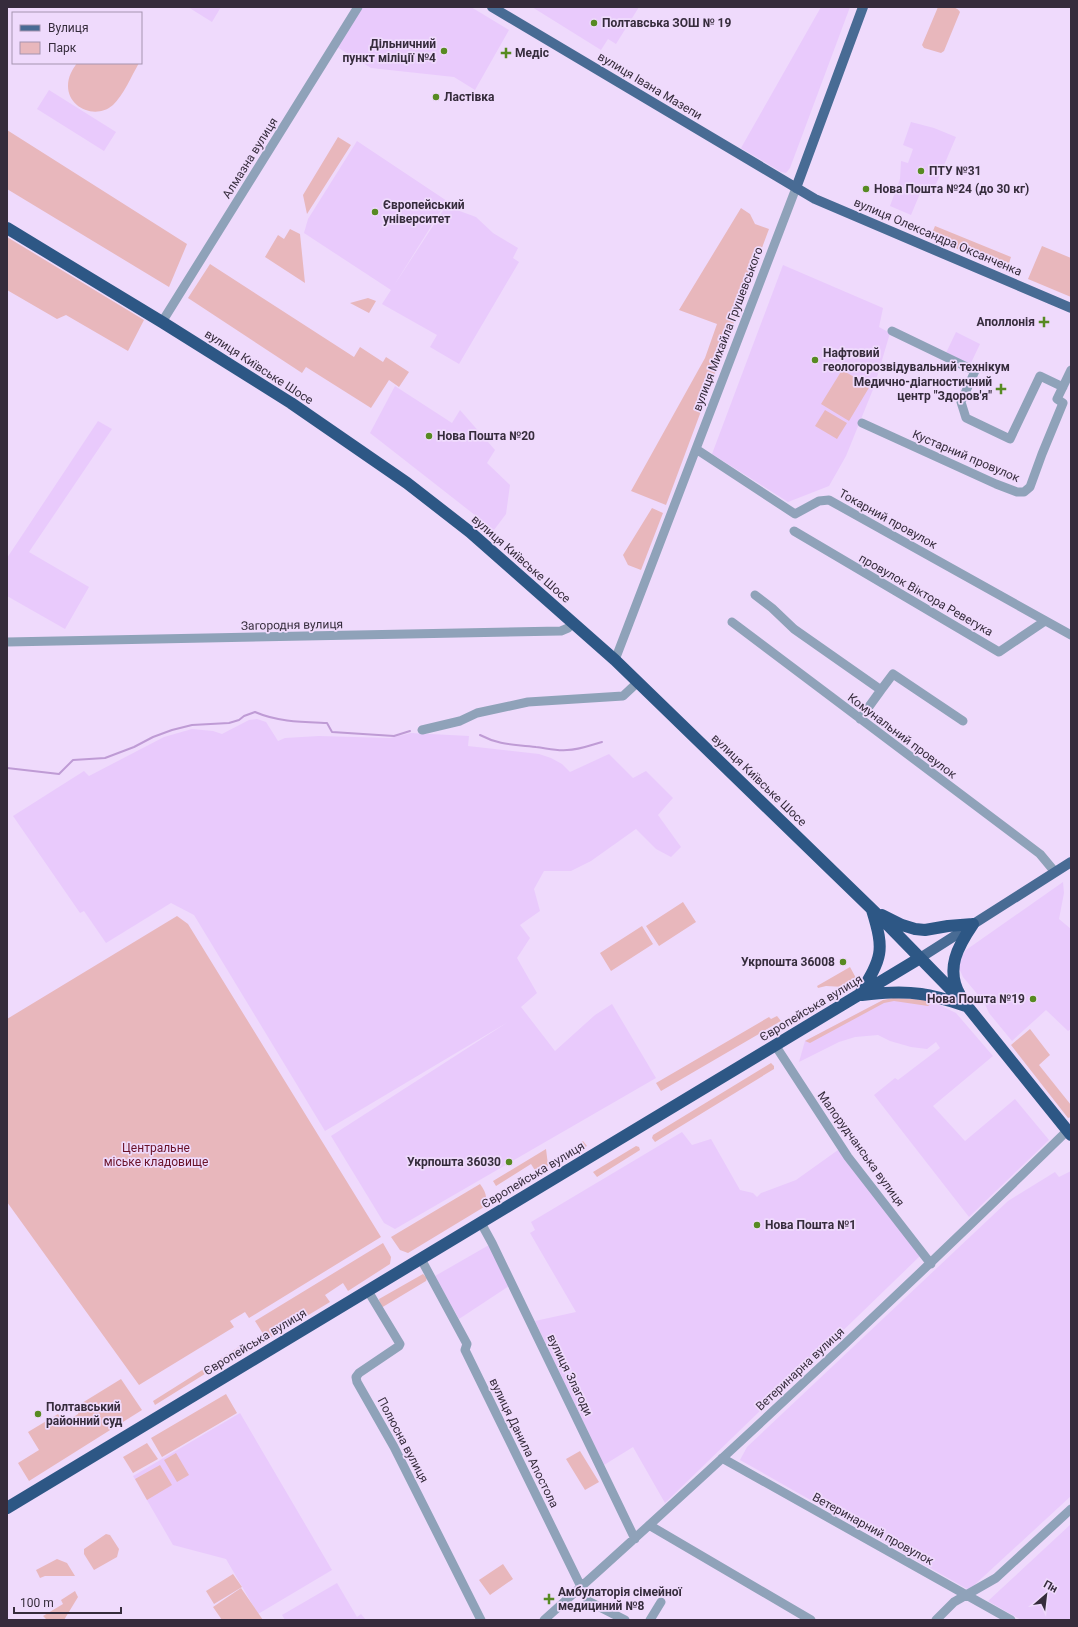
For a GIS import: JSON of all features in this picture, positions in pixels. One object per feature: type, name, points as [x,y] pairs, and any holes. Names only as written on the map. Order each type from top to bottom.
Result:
[{"type":"highway","name":"вулиця Київське Шосе","points":[[7,228],[162,322],[291,403],[407,483],[470,532],[574,622],[615,660],[871,909],[967,1006]]},
{"type":"highway","points":[[871,909],[902,925],[915,929],[925,930],[974,924]]},
{"type":"highway","points":[[859,995],[878,963],[880,954],[879,933],[871,909]]},
{"type":"highway","points":[[974,924],[959,946],[954,960],[953,969],[955,983],[967,1006],[1069,1133]]},
{"type":"highway","name":"Європейська вулиця","points":[[7,1508],[920,958]]},
{"type":"highway","points":[[859,995],[896,993],[921,994],[936,996],[967,1006]]},
{"type":"main road","name":"вулиця Івана Мазепи","points":[[492,7],[796,188]]},
{"type":"main road","name":"вулиця Михайла Грушевського","points":[[796,188],[863,7]]},
{"type":"main road","name":"вулиця Олександра Оксанченка","points":[[796,188],[815,199],[1071,308]]},
{"type":"main road","name":"Європейська вулиця","points":[[920,958],[1071,862]]},
{"type":"street","name":"Алмазна вулиця","points":[[162,322],[358,7]]},
{"type":"street","name":"вулиця Михайла Грушевського","points":[[615,660],[796,188]]},
{"type":"street","points":[[892,331],[975,371],[961,402],[966,418],[1010,439],[1040,376],[1063,388]]},
{"type":"street","name":"Кустарний провулок","points":[[862,424],[1003,487],[1017,492],[1024,492],[1030,488],[1067,405],[1057,399],[1071,370]]},
{"type":"street","name":"Токарний провулок","points":[[696,449],[795,514],[819,501],[829,500],[1071,635]]},
{"type":"street","name":"провулок Віктора Ревегука","points":[[794,531],[999,652],[1045,621]]},
{"type":"street","points":[[754,595],[772,608],[794,629],[881,690]]},
{"type":"street","name":"Загородня вулиця","points":[[7,642],[561,632],[574,622]]},
{"type":"street","name":"Комунальний провулок","points":[[732,622],[1040,854],[1056,872]]},
{"type":"street","points":[[860,719],[893,674],[963,721]]},
{"type":"street","points":[[422,730],[460,721],[477,713],[528,702],[624,696],[638,682]]},
{"type":"street","name":"Малорудчанська вулиця","points":[[775,1046],[848,1157],[931,1264]]},
{"type":"street","name":"Ветеринарна вулиця","points":[[544,1620],[635,1539],[931,1264],[1069,1133]]},
{"type":"street","name":"вулиця Злагоди","points":[[481,1223],[635,1539]]},
{"type":"street","name":"вулиця Данила Апостола","points":[[421,1259],[467,1344],[465,1350],[588,1601],[625,1620]]},
{"type":"street","name":"Полюсна вулиця","points":[[368,1290],[400,1344],[359,1373],[356,1377],[357,1382],[394,1446],[481,1620]]},
{"type":"street","name":"Ветеринарний провулок","points":[[722,1458],[1011,1620]]},
{"type":"street","points":[[936,1620],[954,1602],[996,1578],[1071,1509]]},
{"type":"street","points":[[650,1525],[811,1620]]},
{"type":"street","points":[[650,1620],[661,1602]]},
{"type":"shaded area","points":[[188,7],[221,7],[212,22]]},
{"type":"shaded area","points":[[362,7],[471,7],[509,30],[475,90],[454,77],[371,68],[337,47]]},
{"type":"shaded area","name":"Полтавська ЗОШ № 19","points":[[532,7],[639,7],[616,44],[608,39],[601,50]]},
{"type":"shaded area","points":[[821,7],[850,7],[790,168],[786,173],[781,172],[741,148]]},
{"type":"shaded area","points":[[49,90],[116,132],[104,151],[37,109]]},
{"type":"shaded area","name":"ПТУ №31","points":[[911,122],[934,128],[956,137],[931,196],[921,191],[911,215],[890,206],[900,179],[901,161],[908,163],[913,149],[903,145]]},
{"type":"shaded area","points":[[357,141],[447,201],[393,287],[446,206],[476,217],[493,233],[518,248],[513,258],[519,262],[459,364],[430,347],[437,335],[382,304],[391,290],[304,233],[308,219]]},
{"type":"shaded area","name":"Нафтовий геологорозвідувальний технікум","points":[[783,265],[883,308],[879,327],[890,333],[874,387],[846,456],[829,486],[788,502],[712,454]]},
{"type":"shaded area","points":[[956,332],[980,344],[970,365],[946,353]]},
{"type":"shaded area","points":[[395,386],[452,423],[460,410],[495,450],[487,463],[510,485],[506,514],[494,530],[370,433]]},
{"type":"shaded area","points":[[98,421],[112,429],[29,552],[89,587],[65,629],[7,596],[7,558]]},
{"type":"shaded area","points":[[257,719],[266,722],[278,741],[285,738],[319,736],[390,738],[411,733],[469,736],[468,746],[539,754],[562,764],[570,772],[609,754],[633,778],[646,771],[673,798],[658,815],[681,847],[671,857],[656,849],[636,829],[591,861],[571,871],[544,871],[534,889],[540,911],[520,925],[530,938],[517,958],[537,993],[521,1007],[555,1051],[595,1015],[612,1004],[656,1078],[395,1229],[384,1223],[331,1136],[508,1022],[325,1131],[194,915],[171,903],[106,943],[84,911],[80,913],[13,816],[84,771],[89,776],[164,737],[192,729],[213,731],[222,734],[249,720]]},
{"type":"shaded area","points":[[1063,882],[1064,893],[1059,919],[1071,929],[1071,1029],[1068,1031],[1046,1010],[1012,1041],[989,1013],[984,1002],[963,977],[959,968],[962,956],[966,950]]},
{"type":"shaded area","points":[[883,1000],[929,1000],[956,1013],[993,1056],[933,1106],[965,1141],[1015,1099],[1049,1140],[969,1217],[874,1095],[895,1078],[898,1080],[940,1048],[936,1042],[927,1049],[911,1047],[890,1041],[878,1035],[855,1037],[839,1042],[799,1062],[805,1041]]},
{"type":"shaded area","points":[[682,1132],[692,1145],[711,1139],[740,1190],[753,1193],[757,1197],[761,1193],[796,1180],[838,1150],[920,1256],[665,1503],[633,1447],[604,1465],[535,1321],[576,1312],[530,1233],[535,1230],[531,1222]]},
{"type":"shaded area","points":[[1071,1171],[1071,1496],[969,1590],[740,1460],[747,1447],[1008,1201],[1055,1172],[1059,1177]]},
{"type":"shaded area","points":[[489,1245],[509,1286],[459,1319],[435,1276]]},
{"type":"shaded area","points":[[240,1413],[332,1570],[258,1614],[226,1559],[173,1545],[133,1476]]},
{"type":"shaded area","points":[[1071,1524],[1071,1620],[1021,1620],[988,1601]]},
{"type":"shaded area","points":[[337,1583],[357,1617],[361,1614],[366,1620],[285,1620],[282,1615]]},
{"type":"green space","points":[[938,7],[953,7],[960,12],[944,51],[941,53],[924,48],[922,45]]},
{"type":"green space","points":[[76,64],[138,64],[117,101],[106,109],[99,111],[84,109],[78,106],[73,100],[69,94],[68,86],[72,71]]},
{"type":"green space","points":[[7,130],[187,244],[169,287],[7,189]]},
{"type":"green space","points":[[338,137],[351,145],[307,214],[303,195]]},
{"type":"green space","points":[[741,208],[750,214],[755,224],[769,229],[666,505],[631,491],[705,358],[717,324],[679,310]]},
{"type":"green space","points":[[935,226],[1011,257],[1007,269],[930,238]]},
{"type":"green space","points":[[290,229],[300,234],[305,283],[265,257],[278,235],[284,239]]},
{"type":"green space","points":[[7,237],[144,320],[128,351],[66,315],[57,319],[7,290]]},
{"type":"green space","points":[[1042,246],[1071,258],[1071,297],[1028,279]]},
{"type":"green space","points":[[210,264],[354,357],[360,347],[383,362],[386,357],[409,372],[399,387],[389,380],[371,408],[306,367],[302,373],[188,298]]},
{"type":"green space","points":[[368,298],[376,301],[369,313],[350,303]]},
{"type":"green space","points":[[842,370],[870,386],[849,421],[821,404]]},
{"type":"green space","points":[[825,410],[847,423],[837,439],[815,426]]},
{"type":"green space","points":[[652,508],[663,513],[641,570],[628,565],[623,555]]},
{"type":"green space","points":[[683,902],[696,922],[659,946],[646,926]]},
{"type":"green space","name":"Центральне міське кладовище","points":[[177,916],[188,924],[381,1237],[249,1318],[245,1312],[230,1321],[234,1327],[139,1385],[7,1202],[7,1019]]},
{"type":"green space","points":[[642,926],[653,944],[611,971],[600,953]]},
{"type":"green space","points":[[850,967],[856,978],[844,987],[826,986],[818,988],[817,986]]},
{"type":"green space","points":[[893,998],[929,1000],[931,1004],[928,1006],[894,1001],[884,1003],[810,1043],[805,1041],[883,1000]]},
{"type":"green space","points":[[777,1016],[781,1021],[661,1091],[656,1083],[769,1017],[771,1019]]},
{"type":"green space","points":[[1030,1029],[1050,1055],[1039,1065],[1071,1105],[1071,1117],[1068,1118],[1011,1045]]},
{"type":"green space","points":[[771,1063],[774,1066],[774,1069],[655,1142],[652,1138],[653,1135]]},
{"type":"green space","points":[[583,1141],[587,1146],[557,1163],[555,1158]]},
{"type":"green space","points":[[636,1146],[639,1147],[640,1150],[597,1177],[593,1172]]},
{"type":"green space","points":[[546,1149],[548,1165],[546,1170],[542,1173],[536,1172],[531,1164],[496,1186],[493,1181]]},
{"type":"green space","points":[[480,1184],[486,1195],[484,1207],[408,1253],[400,1250],[391,1237]]},
{"type":"green space","points":[[383,1243],[391,1257],[390,1264],[348,1291],[343,1283],[325,1295],[330,1302],[267,1340],[255,1321]]},
{"type":"green space","points":[[423,1274],[427,1278],[426,1281],[381,1308],[379,1299]]},
{"type":"green space","points":[[242,1345],[245,1349],[155,1405],[153,1401]]},
{"type":"green space","points":[[121,1379],[142,1410],[29,1481],[18,1463],[39,1450],[28,1432],[58,1414],[64,1423],[78,1414],[82,1403]]},
{"type":"green space","points":[[226,1394],[237,1413],[162,1457],[151,1438]]},
{"type":"green space","points":[[147,1443],[158,1459],[133,1473],[123,1457]]},
{"type":"green space","points":[[580,1451],[599,1482],[585,1490],[566,1459]]},
{"type":"green space","points":[[176,1453],[189,1475],[177,1482],[164,1460]]},
{"type":"green space","points":[[160,1465],[172,1485],[147,1500],[135,1479]]},
{"type":"green space","points":[[106,1534],[110,1535],[119,1549],[117,1557],[94,1570],[84,1554],[84,1549]]},
{"type":"green space","points":[[57,1559],[67,1563],[75,1576],[45,1576],[40,1578],[36,1570]]},
{"type":"green space","points":[[503,1564],[513,1579],[490,1595],[479,1580]]},
{"type":"green space","points":[[233,1574],[242,1587],[214,1604],[206,1591]]},
{"type":"green space","points":[[241,1588],[263,1620],[222,1620],[213,1607]]},
{"type":"green space","points":[[75,1591],[78,1597],[64,1620],[47,1620],[43,1616],[63,1604],[61,1600]]},
{"type":"waterway","points":[[7,768],[59,774],[73,760],[105,758],[172,730],[192,725],[229,723],[255,712],[281,720],[327,723],[332,732],[394,736],[410,731]]},
{"type":"waterway","points":[[480,735],[501,743],[559,750],[571,750],[602,742]]},
{"type":"place","name":"Полтавська ЗОШ № 19","points":[[594,23]]},
{"type":"place","name":"Дільничний пункт міліції №4","points":[[444,51]]},
{"type":"place","name":"Медіс","points":[[506,53]]},
{"type":"place","name":"Ластівка","points":[[436,97]]},
{"type":"place","name":"ПТУ №31","points":[[921,171]]},
{"type":"place","name":"Нова Пошта №24 (до 30 кг)","points":[[866,189]]},
{"type":"place","name":"Європейський університет","points":[[375,212]]},
{"type":"place","name":"Аполлонія","points":[[1044,322]]},
{"type":"place","name":"Нафтовий геологорозвідувальний технікум","points":[[815,360]]},
{"type":"place","name":"Медично-діагностичний центр \"Здоров'я\"","points":[[1001,389]]},
{"type":"place","name":"Нова Пошта №20","points":[[429,436]]},
{"type":"place","name":"Укрпошта 36008","points":[[843,962]]},
{"type":"place","name":"Нова Пошта №19","points":[[1033,999]]},
{"type":"place","name":"Укрпошта 36030","points":[[509,1162]]},
{"type":"place","name":"Нова Пошта №1","points":[[757,1225]]},
{"type":"place","name":"Полтавський районний суд","points":[[38,1414]]},
{"type":"place","name":"Амбулаторія сімейної медициний №8","points":[[549,1599]]}]
